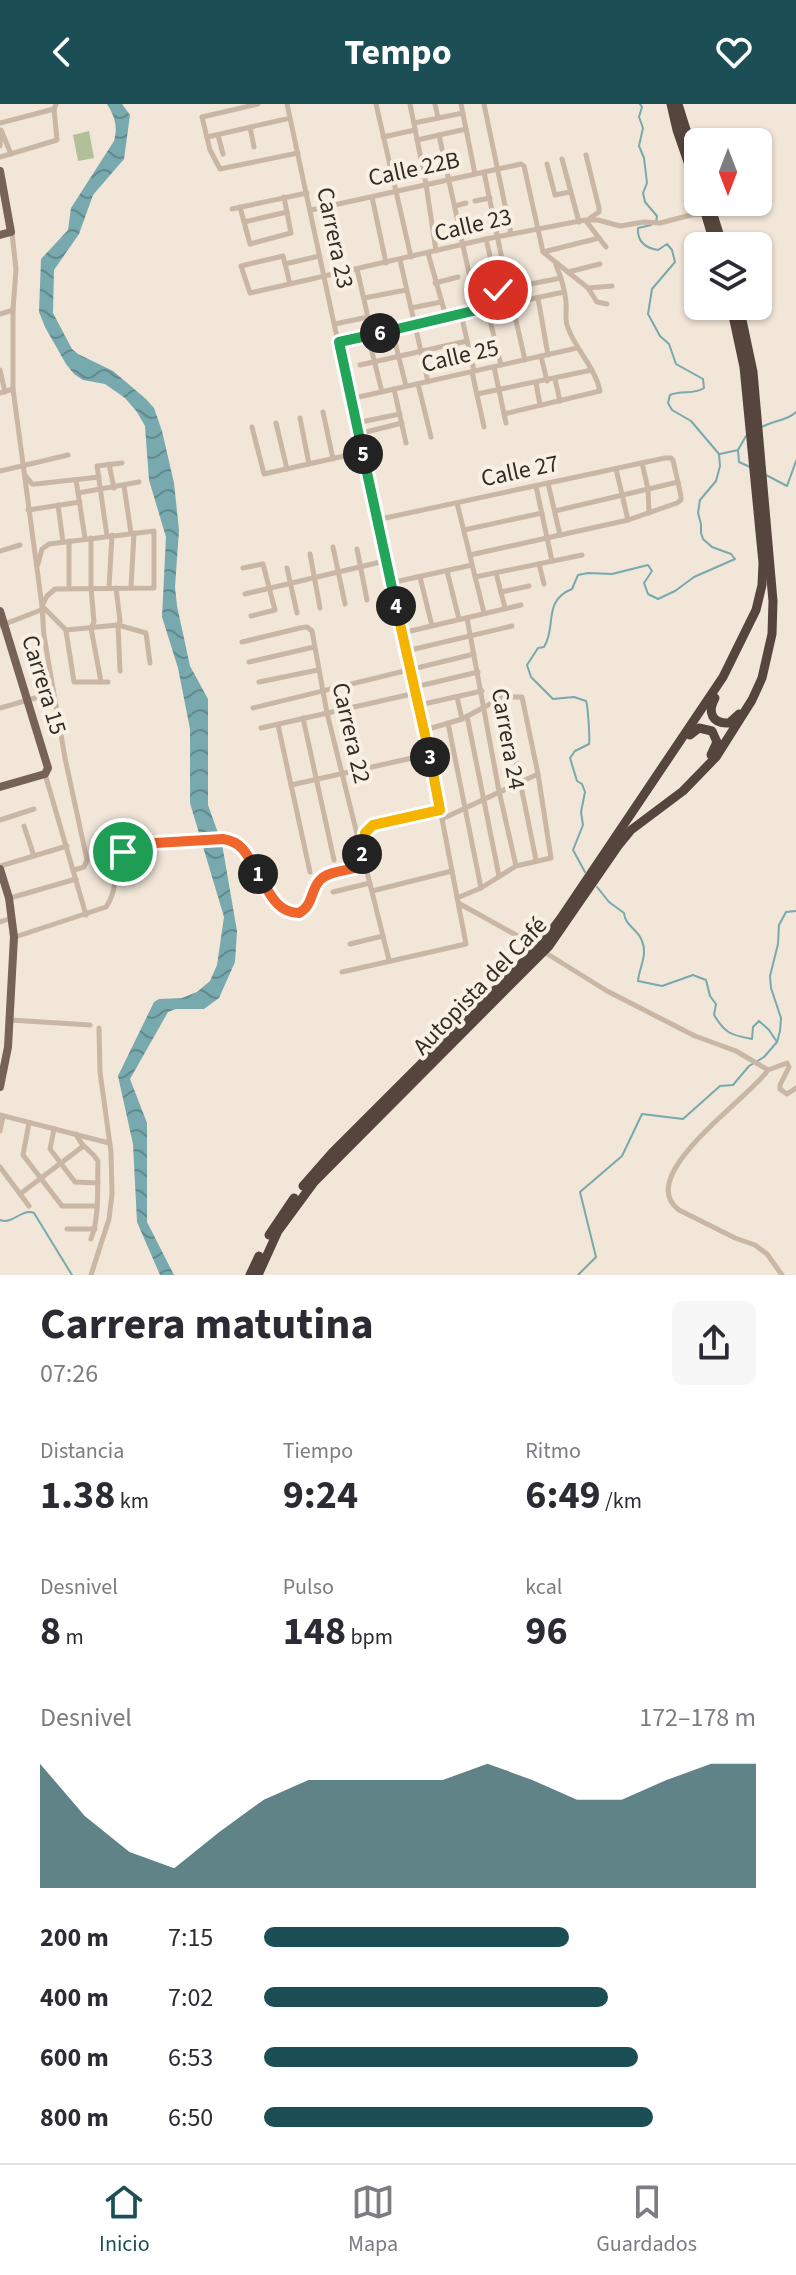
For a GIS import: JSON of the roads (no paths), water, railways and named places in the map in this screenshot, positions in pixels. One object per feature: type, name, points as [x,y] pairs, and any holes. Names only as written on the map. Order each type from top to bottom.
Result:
[{"type":"highway","points":[[671,104],[684,150]]},
{"type":"highway","points":[[678,104],[686,128]]},
{"type":"highway","name":"Autopista del Café","points":[[250,1275],[275,1223],[332,1153],[543,942],[723,677],[752,620],[760,594],[763,563],[744,367],[734,320]]},
{"type":"highway","name":"Autopista del Café","points":[[258,1275],[278,1231],[314,1182],[549,946],[631,830],[702,773],[731,735],[752,700],[762,678],[773,624],[773,589],[753,372],[742,320]]},
{"type":"highway","points":[[752,620],[729,675],[710,707],[711,717],[719,723],[733,721],[746,702],[760,671],[773,624]]},
{"type":"highway","points":[[641,800],[694,730],[703,728],[715,734],[717,745],[709,758],[652,814]]},
{"type":"main road","points":[[0,171],[11,227],[0,235]]},
{"type":"main road","name":"Carrera 15","points":[[0,611],[47,764],[46,773]]},
{"type":"main road","points":[[0,787],[46,773]]},
{"type":"main road","points":[[0,868],[9,898],[14,937],[10,1020],[0,1087]]},
{"type":"street","points":[[258,104],[202,117],[210,150],[220,169],[298,153]]},
{"type":"street","name":"Carrera 23","points":[[287,104],[385,561],[425,730],[466,944],[389,960]]},
{"type":"street","points":[[376,104],[411,257]]},
{"type":"street","points":[[410,104],[436,251]]},
{"type":"street","points":[[435,104],[438,118]]},
{"type":"street","points":[[461,104],[475,174]]},
{"type":"street","points":[[484,104],[511,234]]},
{"type":"street","points":[[0,126],[55,106],[57,140],[0,157]]},
{"type":"street","points":[[383,137],[463,113]]},
{"type":"street","points":[[207,137],[286,119]]},
{"type":"street","points":[[0,126],[0,146]]},
{"type":"street","points":[[0,126],[11,154]]},
{"type":"street","points":[[250,127],[254,147]]},
{"type":"street","points":[[417,140],[466,129]]},
{"type":"street","points":[[218,135],[223,154]]},
{"type":"street","points":[[439,135],[477,310]]},
{"type":"street","points":[[582,221],[599,212],[586,155]]},
{"type":"street","points":[[562,159],[570,192],[582,221],[606,247]]},
{"type":"street","name":"Calle 22B","points":[[311,210],[521,164],[539,229]]},
{"type":"street","points":[[547,164],[555,195],[570,192]]},
{"type":"street","points":[[484,172],[508,288]]},
{"type":"street","points":[[232,209],[307,193]]},
{"type":"street","points":[[240,207],[250,244],[291,233],[284,197]]},
{"type":"street","points":[[372,197],[386,263]]},
{"type":"street","points":[[475,201],[490,198]]},
{"type":"street","points":[[455,206],[466,203]]},
{"type":"street","points":[[244,222],[287,212]]},
{"type":"street","name":"Calle 23","points":[[285,264],[283,256],[241,266],[250,293],[486,239],[582,221],[598,220],[620,226],[687,216]]},
{"type":"street","points":[[11,227],[16,269],[13,389],[22,468],[65,758],[87,860],[84,867],[74,870]]},
{"type":"street","points":[[539,229],[543,252],[588,288],[597,302],[607,304]]},
{"type":"street","points":[[543,252],[599,238]]},
{"type":"street","points":[[486,239],[498,290]]},
{"type":"street","points":[[428,253],[446,317]]},
{"type":"street","points":[[290,284],[285,264],[319,256]]},
{"type":"street","points":[[400,260],[428,382]]},
{"type":"street","points":[[504,414],[600,391],[566,322],[564,292],[555,262]]},
{"type":"street","points":[[568,272],[600,264]]},
{"type":"street","points":[[357,269],[382,392]]},
{"type":"street","points":[[435,283],[458,277]]},
{"type":"street","points":[[474,295],[561,278]]},
{"type":"street","points":[[588,288],[612,286]]},
{"type":"street","points":[[364,298],[406,290]]},
{"type":"street","points":[[339,342],[564,292]]},
{"type":"street","points":[[538,298],[547,381]]},
{"type":"street","points":[[411,308],[441,302]]},
{"type":"street","points":[[512,303],[525,360]]},
{"type":"street","points":[[487,308],[506,423]]},
{"type":"street","points":[[0,314],[13,310]]},
{"type":"street","points":[[461,313],[484,427]]},
{"type":"street","points":[[335,324],[368,317]]},
{"type":"street","points":[[392,330],[406,386]]},
{"type":"street","points":[[360,365],[467,341]]},
{"type":"street","name":"Calle 25","points":[[350,399],[577,348]]},
{"type":"street","points":[[0,370],[3,393],[13,389]]},
{"type":"street","points":[[477,394],[592,370]]},
{"type":"street","points":[[555,379],[560,401]]},
{"type":"street","points":[[536,383],[540,405]]},
{"type":"street","points":[[418,384],[431,437]]},
{"type":"street","points":[[394,389],[406,443]]},
{"type":"street","points":[[323,412],[333,459]]},
{"type":"street","points":[[356,423],[400,414]]},
{"type":"street","points":[[300,418],[309,464]]},
{"type":"street","points":[[276,423],[287,469]]},
{"type":"street","points":[[358,434],[402,423]]},
{"type":"street","points":[[252,427],[262,473],[265,474],[362,452]]},
{"type":"street","points":[[0,471],[68,455]]},
{"type":"street","name":"Calle 27","points":[[376,520],[671,458],[678,482]]},
{"type":"street","points":[[120,671],[120,621],[97,466],[122,463]]},
{"type":"street","points":[[642,463],[648,489],[649,514]]},
{"type":"street","points":[[109,464],[114,488]]},
{"type":"street","points":[[22,468],[32,484],[99,477]]},
{"type":"street","points":[[616,469],[628,520]]},
{"type":"street","points":[[42,608],[66,630],[74,682],[105,682],[91,628],[94,622],[88,538],[76,480]]},
{"type":"street","points":[[78,493],[139,482]]},
{"type":"street","points":[[470,555],[628,520],[681,500],[678,482],[555,511]]},
{"type":"street","points":[[548,483],[560,535]]},
{"type":"street","points":[[124,486],[133,533],[131,588]]},
{"type":"street","points":[[536,486],[552,561]]},
{"type":"street","points":[[28,510],[80,502]]},
{"type":"street","points":[[457,503],[484,613]]},
{"type":"street","points":[[58,505],[66,541],[69,588]]},
{"type":"street","points":[[464,530],[542,513]]},
{"type":"street","points":[[2,625],[42,608],[50,592],[69,588],[154,588],[154,531],[45,545],[37,569]]},
{"type":"street","points":[[0,551],[20,545]]},
{"type":"street","points":[[333,547],[345,604]]},
{"type":"street","points":[[357,549],[367,600]]},
{"type":"street","points":[[310,554],[320,608]]},
{"type":"street","points":[[475,577],[582,555]]},
{"type":"street","points":[[245,594],[385,561]]},
{"type":"street","points":[[243,568],[263,564],[275,610],[251,616]]},
{"type":"street","points":[[539,564],[544,584]]},
{"type":"street","points":[[390,583],[472,565]]},
{"type":"street","points":[[287,568],[297,613]]},
{"type":"street","points":[[447,571],[459,619]]},
{"type":"street","points":[[496,573],[505,608]]},
{"type":"street","points":[[420,577],[432,626]]},
{"type":"street","points":[[501,592],[529,586]]},
{"type":"street","points":[[402,633],[521,605]]},
{"type":"street","name":"Carrera 24","points":[[467,618],[516,866]]},
{"type":"street","points":[[66,630],[118,625],[146,633],[150,663]]},
{"type":"street","points":[[406,651],[512,626]]},
{"type":"street","points":[[242,642],[307,627],[312,631],[314,647],[249,662]]},
{"type":"street","name":"Carrera 22","points":[[314,647],[341,773],[389,960]]},
{"type":"street","points":[[253,708],[474,654]]},
{"type":"street","points":[[259,682],[318,670]]},
{"type":"street","points":[[261,728],[478,672]]},
{"type":"street","points":[[419,705],[482,691]]},
{"type":"street","points":[[0,708],[49,694]]},
{"type":"street","points":[[457,697],[499,877]]},
{"type":"street","points":[[503,697],[536,860]]},
{"type":"street","points":[[425,730],[464,718],[503,697],[522,697],[538,774],[551,858],[516,866],[458,901]]},
{"type":"street","points":[[303,718],[334,860]]},
{"type":"street","points":[[448,723],[481,888]]},
{"type":"street","points":[[278,724],[310,872]]},
{"type":"street","points":[[291,785],[430,754]]},
{"type":"street","name":"Carrera 15","points":[[46,773],[86,915]]},
{"type":"street","points":[[442,819],[538,774]]},
{"type":"street","points":[[0,820],[34,809]]},
{"type":"street","points":[[14,937],[106,907],[111,900],[120,859],[128,848],[138,844],[235,840],[279,906],[290,913],[299,913],[304,911],[321,878],[358,867],[365,833],[373,825],[440,810]]},
{"type":"street","points":[[24,826],[34,856]]},
{"type":"street","points":[[0,868],[67,846]]},
{"type":"street","points":[[372,891],[452,871]]},
{"type":"street","points":[[9,898],[76,879]]},
{"type":"street","points":[[333,892],[370,883]]},
{"type":"street","points":[[458,901],[607,991],[677,1028],[765,1068],[787,1063],[789,1067],[780,1089],[787,1094],[796,1088]]},
{"type":"street","points":[[0,922],[13,918]]},
{"type":"street","points":[[350,944],[383,936]]},
{"type":"street","points":[[342,972],[389,960]]},
{"type":"street","points":[[10,1020],[90,1025]]},
{"type":"street","points":[[91,1275],[111,1206],[99,1028]]},
{"type":"street","points":[[765,1068],[759,1083],[713,1123],[686,1153],[670,1178],[667,1194],[671,1204],[679,1210],[755,1245],[767,1254],[782,1275]]},
{"type":"street","points":[[0,1131],[2,1116],[109,1143]]},
{"type":"street","points":[[29,1123],[22,1152],[62,1206],[97,1206]]},
{"type":"street","points":[[54,1129],[50,1149],[75,1182],[98,1183]]},
{"type":"street","points":[[76,1134],[82,1147],[95,1155],[98,1161],[95,1229],[91,1239]]},
{"type":"street","points":[[20,1194],[82,1147]]},
{"type":"street","points":[[0,1167],[29,1206]]},
{"type":"street","points":[[67,1229],[95,1229]]},
{"type":"water","points":[[107,104],[122,104],[130,115],[124,159],[93,195],[79,234],[54,270],[53,313],[72,349],[113,371],[146,399],[154,408],[162,431],[174,483],[179,530],[175,587],[177,606],[190,666],[208,699],[208,805],[222,844],[237,931],[235,962],[219,998],[204,1009],[168,1012],[130,1079],[147,1123],[147,1222],[174,1275],[160,1275],[137,1222],[133,1144],[118,1076],[154,1002],[182,998],[197,992],[210,981],[217,965],[224,917],[190,803],[190,729],[178,668],[162,617],[166,537],[149,480],[145,426],[125,398],[105,384],[83,380],[74,374],[39,312],[41,259],[68,230],[71,208],[114,141],[115,122]]},
{"type":"waterway","points":[[640,104],[639,117],[643,128],[639,146],[647,183],[643,193],[645,202],[657,216],[656,223]]},
{"type":"waterway","points":[[585,872],[573,850],[583,825],[581,812],[585,792],[577,781],[570,758],[575,751],[589,744],[586,701],[574,697],[553,699],[531,677],[527,665],[548,639],[553,607],[563,594],[572,589],[578,575],[612,574],[648,565],[652,571],[644,583],[648,594],[658,599],[694,577],[735,559],[731,554],[712,547],[701,533],[700,500],[716,481],[719,454],[691,421],[672,410],[668,403],[670,395],[704,388],[703,379],[676,364],[669,344],[660,336],[648,314],[652,289],[675,262],[667,244],[658,250],[641,241],[638,228],[651,225]]},
{"type":"waterway","points":[[762,427],[796,412]]},
{"type":"waterway","points":[[720,454],[738,450],[746,436]]},
{"type":"waterway","points":[[738,450],[739,462],[750,467]]},
{"type":"waterway","points":[[766,475],[787,486],[796,461]]},
{"type":"waterway","points":[[597,887],[609,902],[624,913],[642,941],[644,956],[638,981],[662,986],[693,975],[706,980],[710,996],[716,1004],[714,1015],[721,1026],[733,1034],[752,1039],[753,1027],[759,1021],[777,1042]]},
{"type":"waterway","points":[[578,1275],[596,1257],[580,1192],[622,1156],[642,1114],[683,1119],[720,1086],[733,1085],[749,1066],[764,1057],[777,1042],[781,1018],[770,976],[779,925],[786,912],[796,911]]},
{"type":"waterway","points":[[0,1220],[34,1213],[72,1275]]}]
